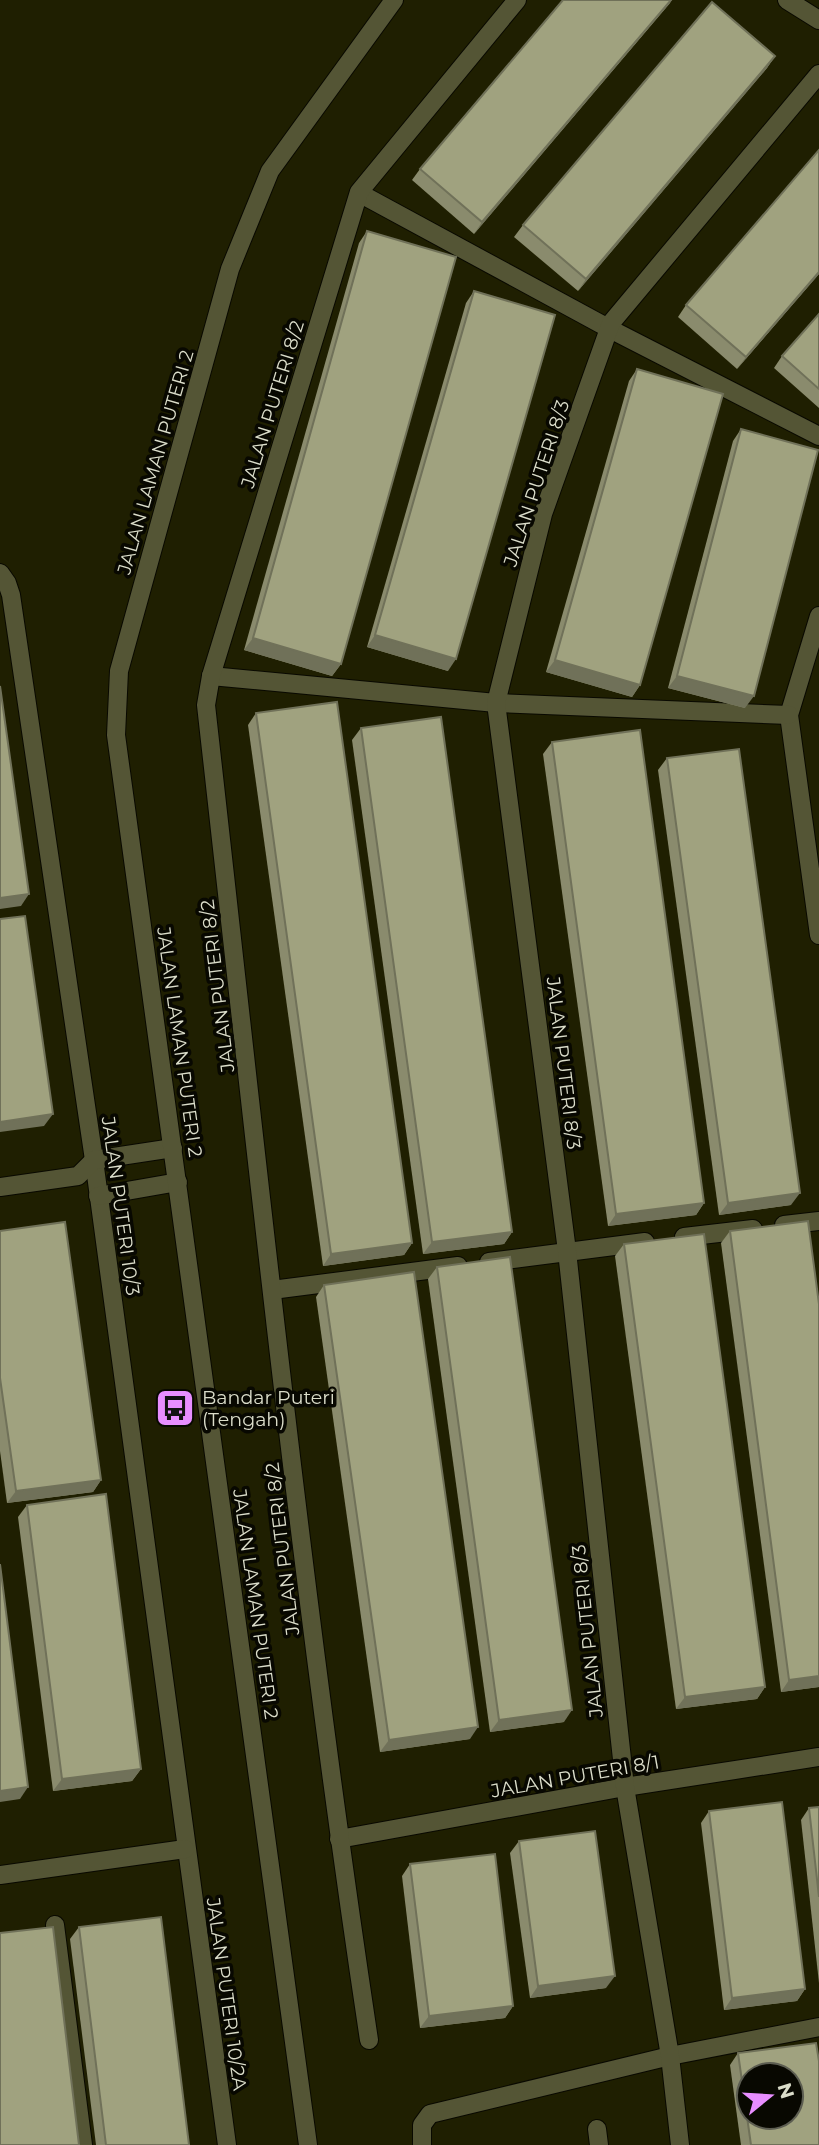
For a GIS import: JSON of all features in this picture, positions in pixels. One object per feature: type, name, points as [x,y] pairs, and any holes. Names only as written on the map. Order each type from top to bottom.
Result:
[{"type":"street","name":"JALAN LAMAN PUTERI 2","points":[[308,2145],[116,735],[119,671],[230,269],[270,171],[394,0]]},
{"type":"street","name":"JALAN PUTERI 8/2","points":[[369,2040],[339,1839],[272,1290],[206,705],[211,676],[359,193],[517,0]]},
{"type":"street","points":[[787,0],[819,20]]},
{"type":"street","name":"JALAN PUTERI 8/3","points":[[680,2145],[670,2056],[625,1787],[567,1251],[496,704],[544,514],[611,323],[819,74]]},
{"type":"street","points":[[359,193],[610,329],[819,436]]},
{"type":"street","name":"JALAN PUTERI 10/3","points":[[0,573],[8,583],[11,594],[94,1160],[185,1849]]},
{"type":"street","points":[[819,616],[789,715],[819,935]]},
{"type":"street","points":[[211,676],[496,704],[789,715]]},
{"type":"street","points":[[0,1187],[78,1176],[94,1160],[173,1148]]},
{"type":"street","points":[[78,1176],[99,1196],[178,1182]]},
{"type":"street","points":[[272,1290],[819,1221]]},
{"type":"street","name":"JALAN PUTERI 8/1","points":[[339,1839],[625,1787],[819,1757]]},
{"type":"street","points":[[0,1875],[185,1849]]},
{"type":"street","name":"JALAN PUTERI 10/2A","points":[[185,1849],[227,2145]]},
{"type":"street","points":[[55,1925],[83,2145]]},
{"type":"street","points":[[422,2145],[422,2125],[430,2114],[670,2056],[819,2026]]},
{"type":"building","points":[[563,0],[671,0],[482,222],[420,169]]},
{"type":"building","points":[[712,2],[775,56],[586,279],[523,225]]},
{"type":"building","points":[[819,150],[819,272],[746,357],[686,305]]},
{"type":"building","points":[[367,231],[456,257],[341,664],[253,638]]},
{"type":"building","points":[[474,291],[555,315],[456,659],[375,635]]},
{"type":"building","points":[[819,314],[819,389],[782,356]]},
{"type":"building","points":[[637,369],[723,394],[640,685],[555,660]]},
{"type":"building","points":[[741,429],[818,450],[754,696],[677,676]]},
{"type":"building","points":[[0,686],[29,894],[0,898]]},
{"type":"building","points":[[337,702],[412,1243],[331,1254],[256,713]]},
{"type":"building","points":[[441,717],[512,1232],[432,1242],[361,728]]},
{"type":"building","points":[[640,730],[704,1203],[616,1214],[552,742]]},
{"type":"building","points":[[739,749],[800,1193],[728,1203],[667,758]]},
{"type":"building","points":[[25,916],[53,1114],[0,1122],[0,919]]},
{"type":"building","points":[[808,1221],[819,1304],[819,1676],[789,1680],[730,1231]]},
{"type":"building","points":[[65,1222],[101,1480],[16,1491],[0,1378],[0,1231]]},
{"type":"building","points":[[704,1234],[765,1687],[685,1697],[624,1244]]},
{"type":"building","points":[[510,1257],[572,1710],[499,1720],[437,1267]]},
{"type":"building","points":[[414,1272],[478,1727],[389,1740],[324,1285]]},
{"type":"building","points":[[106,1494],[141,1769],[62,1779],[27,1505]]},
{"type":"building","points":[[0,1564],[28,1787],[0,1791]]},
{"type":"building","points":[[782,1802],[805,1989],[732,1998],[709,1811]]},
{"type":"building","points":[[819,1807],[819,1897],[809,1808]]},
{"type":"building","points":[[595,1831],[615,1976],[538,1986],[519,1841]]},
{"type":"building","points":[[495,1854],[513,2006],[429,2016],[410,1864]]},
{"type":"building","points":[[161,1917],[189,2145],[106,2145],[79,1927]]},
{"type":"building","points":[[53,1927],[79,2145],[0,2145],[0,1933]]},
{"type":"building","points":[[816,2043],[819,2061],[819,2145],[751,2145],[749,2131],[805,2131],[805,2061],[739,2061],[738,2053]]},
{"type":"place","name":"Bandar Puteri (Tengah)","points":[[175,1408]]}]
